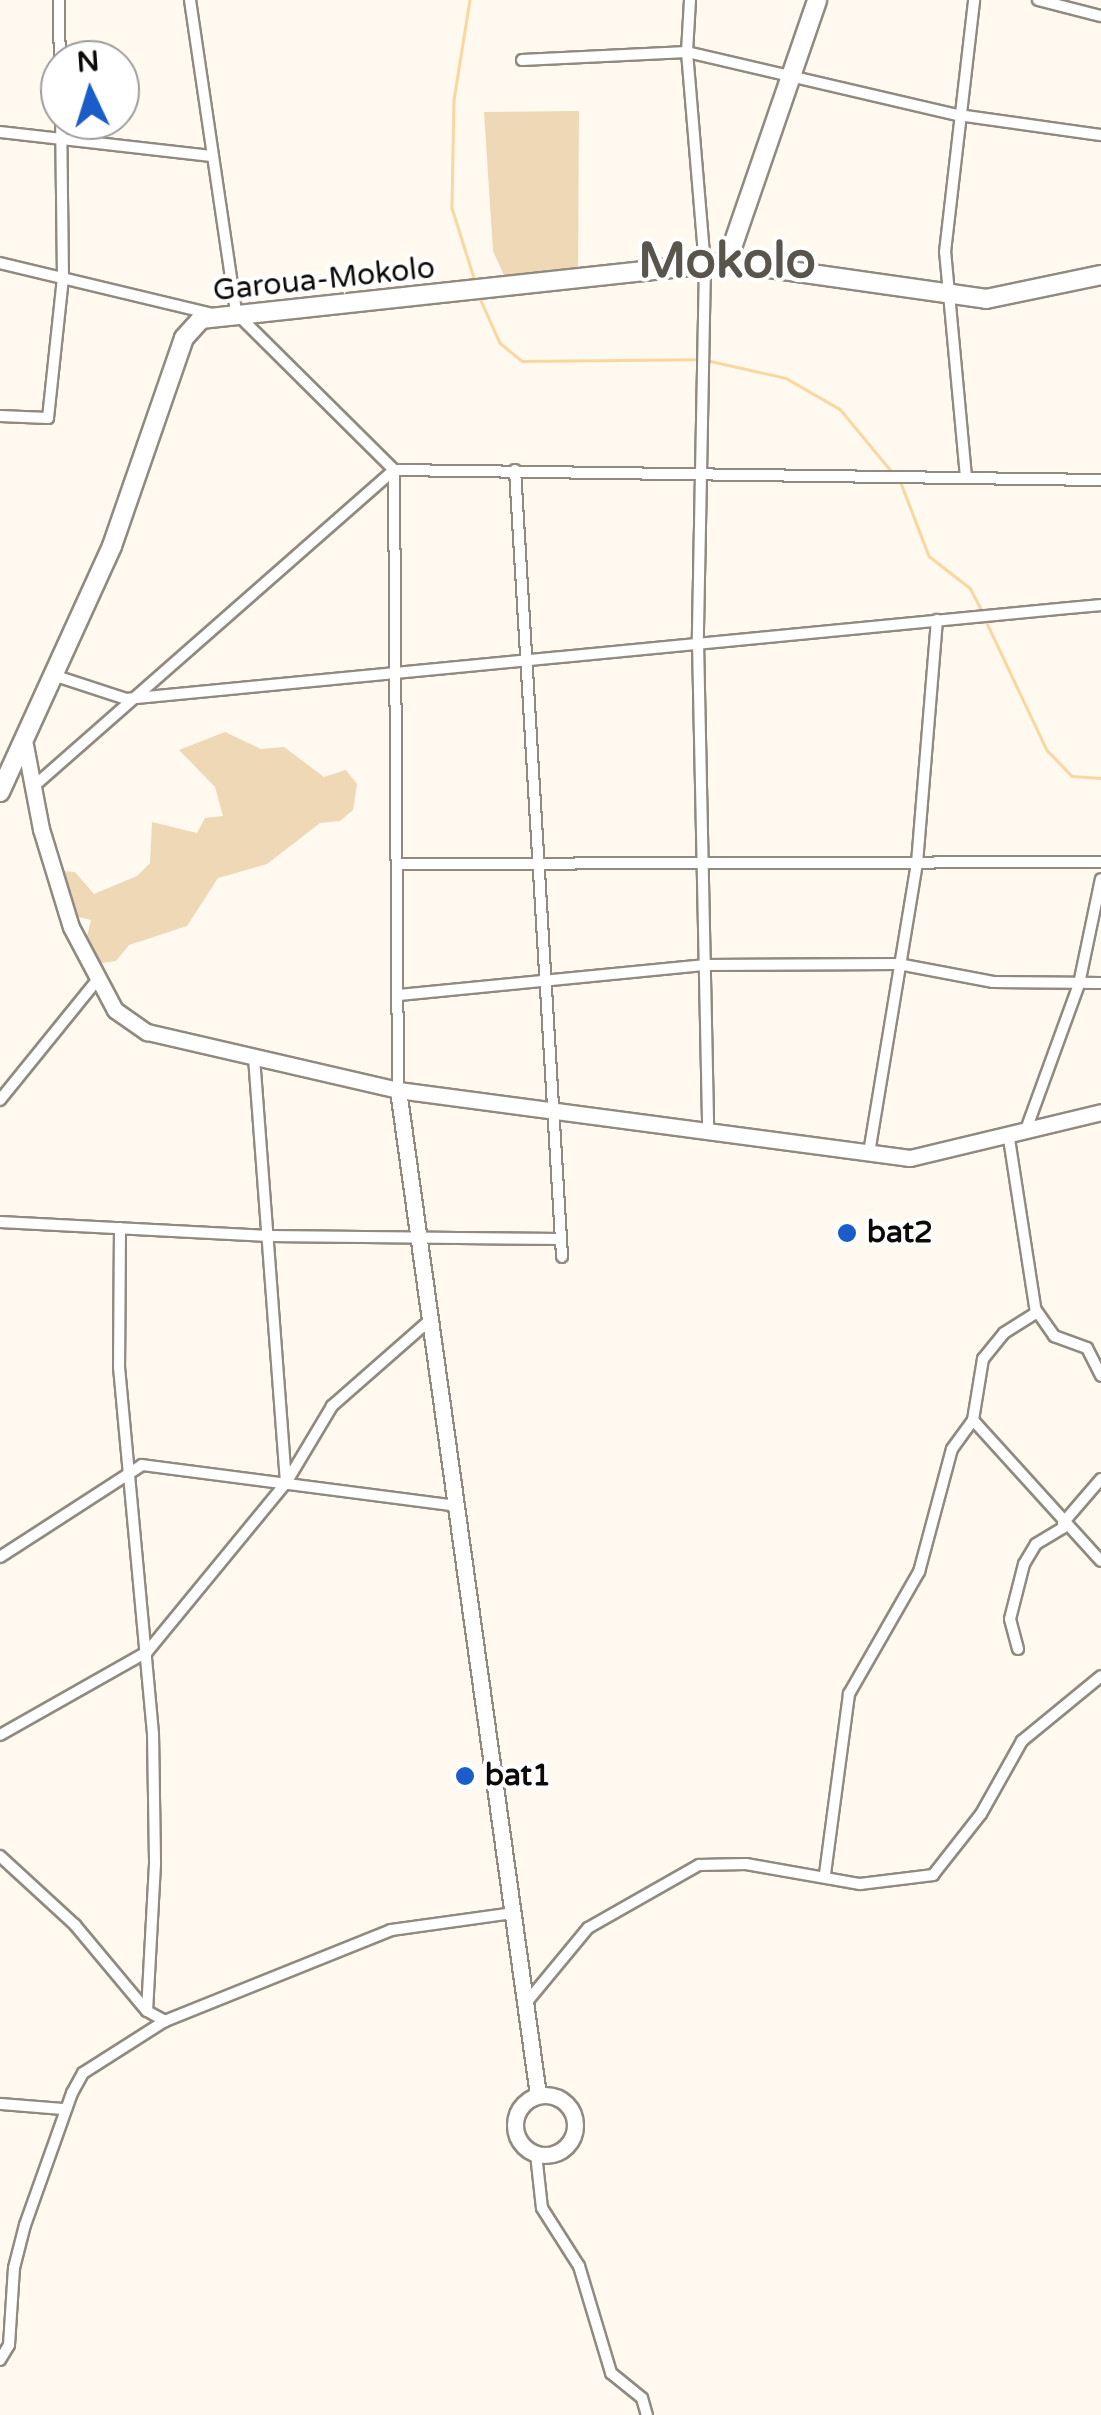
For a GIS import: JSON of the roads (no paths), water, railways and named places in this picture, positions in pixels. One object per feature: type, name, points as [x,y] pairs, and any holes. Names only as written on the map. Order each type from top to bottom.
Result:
[{"type":"main road","points":[[727,262],[817,0]]},
{"type":"main road","name":"Garoua-Mokolo","points":[[0,792],[26,745],[112,546],[184,338],[213,315],[503,290],[727,262],[947,294],[1003,298],[1101,275]]},
{"type":"street","points":[[59,0],[60,40]]},
{"type":"street","points":[[190,0],[236,313],[394,470],[400,864],[398,1090],[538,2095]]},
{"type":"street","points":[[690,0],[687,52],[705,265],[698,642],[708,1128]]},
{"type":"street","points":[[966,478],[947,294],[958,115],[974,0]]},
{"type":"street","points":[[1038,0],[1101,16]]},
{"type":"street","points":[[522,60],[687,52],[958,115],[1101,135]]},
{"type":"street","points":[[0,132],[40,137]]},
{"type":"street","points":[[0,416],[48,418],[64,277],[61,140]]},
{"type":"street","points":[[70,140],[212,156]]},
{"type":"street","points":[[0,263],[213,315]]},
{"type":"street","points":[[33,787],[126,699],[394,470],[1101,480]]},
{"type":"street","points":[[515,470],[562,1258]]},
{"type":"street","points":[[56,676],[126,699],[398,669],[1101,605]]},
{"type":"street","points":[[868,1154],[916,863],[937,620]]},
{"type":"street","points":[[26,745],[33,787],[71,927],[114,1010],[147,1032],[398,1090],[708,1128],[868,1154],[919,1158],[1028,1127],[1101,1112]]},
{"type":"street","points":[[400,864],[1101,862]]},
{"type":"street","points":[[1028,1127],[1079,984],[1101,880]]},
{"type":"street","points":[[399,995],[704,965],[898,964],[992,982],[1101,983]]},
{"type":"street","points":[[0,1100],[98,980]]},
{"type":"street","points":[[254,1057],[286,1483]]},
{"type":"street","points":[[1008,1133],[1036,1310],[1054,1336],[1087,1348],[1101,1376]]},
{"type":"street","points":[[0,1222],[268,1236],[560,1239]]},
{"type":"street","points":[[120,1228],[119,1366],[147,1652],[155,1864],[147,2011]]},
{"type":"street","points":[[825,1874],[844,1710],[913,1586],[952,1449],[973,1420],[984,1359],[1004,1333],[1036,1310]]},
{"type":"street","points":[[0,1735],[147,1652],[286,1483],[332,1406],[430,1320]]},
{"type":"street","points":[[973,1420],[1101,1561]]},
{"type":"street","points":[[0,1558],[142,1465],[457,1506]]},
{"type":"street","points":[[1018,1650],[1010,1619],[1024,1564],[1036,1544],[1065,1524],[1101,1479]]},
{"type":"street","points":[[525,2004],[588,1928],[699,1865],[825,1874],[884,1884],[922,1879],[942,1869],[1022,1741],[1101,1676]]},
{"type":"street","points":[[0,1856],[75,1925],[147,2011],[165,2022]]},
{"type":"street","points":[[0,2360],[9,2345],[14,2268],[64,2109],[83,2073],[165,2022],[391,1930],[513,1913]]},
{"type":"street","points":[[536,2154],[568,2145],[576,2123],[566,2102],[538,2095],[522,2105],[515,2127],[536,2154],[542,2208],[579,2266],[612,2373],[642,2398],[648,2415]]},
{"type":"street","points":[[0,2104],[64,2109]]},
{"type":"waterway","points":[[470,0],[454,100],[452,208],[476,284]]},
{"type":"waterway","points":[[479,296],[500,343],[522,361],[699,359]]},
{"type":"waterway","points":[[706,360],[786,378],[840,409],[893,473]]},
{"type":"waterway","points":[[901,483],[929,556],[970,588],[982,611]]},
{"type":"waterway","points":[[985,619],[1047,750],[1072,776],[1101,778]]},
{"type":"place","name":"bat2","points":[[847,1233]]},
{"type":"place","name":"bat1","points":[[465,1776]]},
{"type":"district","name":"Mokolo","points":[[727,262]]}]
